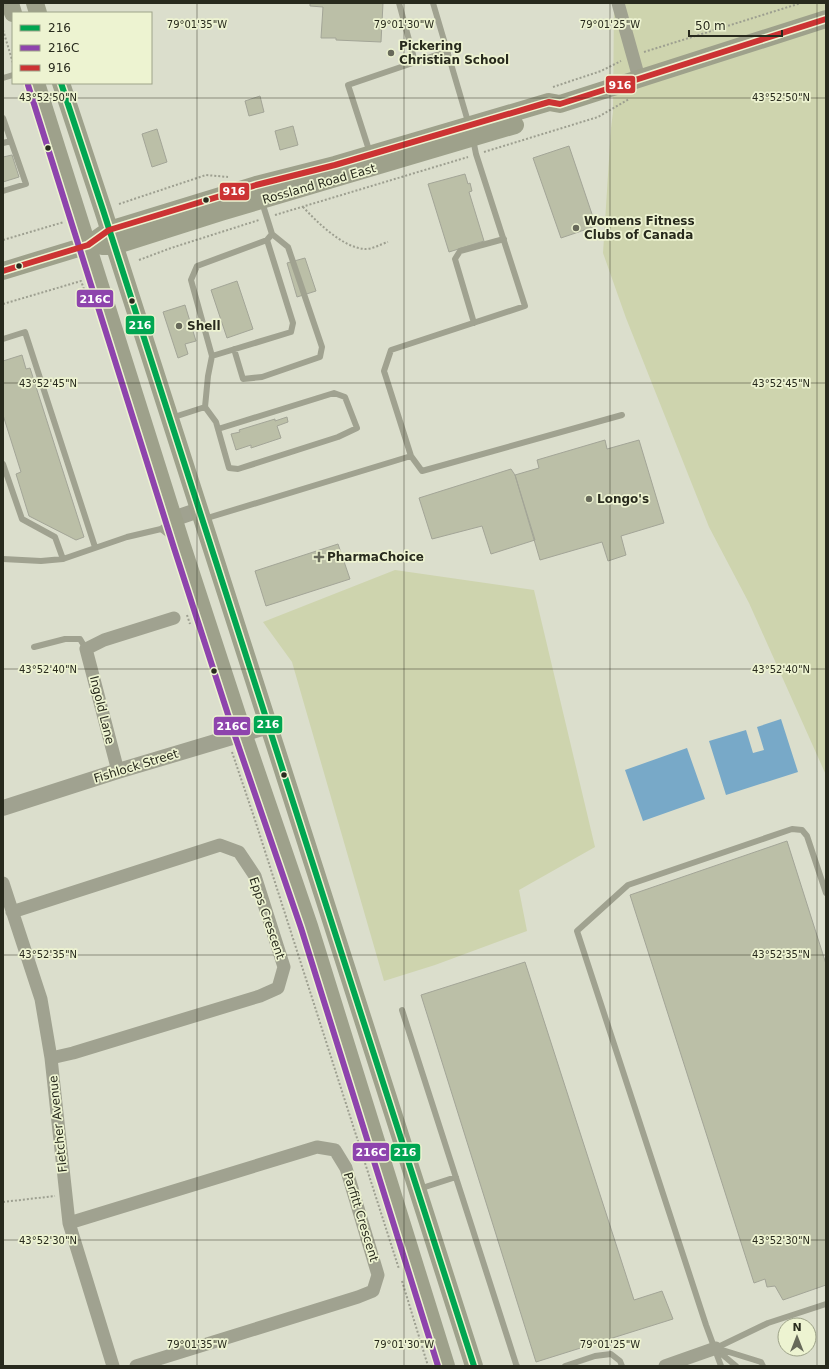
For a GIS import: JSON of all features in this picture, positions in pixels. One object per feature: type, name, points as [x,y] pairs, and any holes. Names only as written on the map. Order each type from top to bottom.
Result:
[{"type":"main road","name":"Rossland Road East","points":[[3,271],[112,238],[262,201],[471,132],[549,102],[560,104],[826,19]]},
{"type":"main road","points":[[36,84],[88,245],[167,524],[182,546],[235,735],[309,926],[446,1366]]},
{"type":"main road","points":[[61,84],[474,1366]]},
{"type":"main road","name":"Rossland Road East","points":[[112,238],[256,185],[335,165],[371,154],[471,132]]},
{"type":"street","points":[[618,3],[639,78]]},
{"type":"street","points":[[167,524],[200,515]]},
{"type":"street","points":[[86,649],[104,640],[174,618]]},
{"type":"street","name":"Ingold Lane","points":[[86,649],[118,771]]},
{"type":"street","name":"Fishlock Street","points":[[3,808],[118,771],[269,726]]},
{"type":"street","name":"Epps Crescent","points":[[12,912],[220,845],[239,852],[255,876],[284,967],[278,988],[260,996],[81,1051],[51,1058]]},
{"type":"street","name":"Fletcher Avenue","points":[[3,883],[41,999],[51,1058],[69,1223],[113,1366]]},
{"type":"street","name":"Parfitt Crescent","points":[[69,1223],[318,1147],[335,1150],[346,1168],[378,1275],[373,1291],[136,1366]]},
{"type":"street","points":[[665,1366],[716,1348]]},
{"type":"lane","points":[[399,3],[415,62]]},
{"type":"lane","points":[[433,3],[448,51],[476,154],[525,306],[391,350],[384,371],[411,456],[422,471],[622,415]]},
{"type":"lane","points":[[371,154],[348,85],[448,51]]},
{"type":"lane","points":[[3,118],[26,184],[5,190],[4,182]]},
{"type":"lane","points":[[3,143],[11,141]]},
{"type":"lane","points":[[234,349],[243,379],[262,377],[320,357],[322,347],[288,247],[272,234],[262,201]]},
{"type":"lane","points":[[218,429],[334,393],[346,397],[357,428],[338,437],[238,469],[229,468],[216,422],[205,407],[208,376],[212,356],[191,280],[197,266],[267,240],[272,234]]},
{"type":"lane","points":[[474,323],[455,259],[456,256],[460,251],[504,239]]},
{"type":"lane","points":[[212,356],[291,332],[293,323],[267,240]]},
{"type":"lane","points":[[3,339],[25,332],[95,547]]},
{"type":"lane","points":[[170,418],[205,407]]},
{"type":"lane","points":[[200,515],[411,456]]},
{"type":"lane","points":[[3,464],[22,519],[55,537],[63,559]]},
{"type":"lane","points":[[3,559],[41,561],[63,559],[167,524]]},
{"type":"lane","points":[[34,647],[65,639],[80,639],[86,649]]},
{"type":"lane","points":[[721,1366],[716,1348],[706,1325],[577,931],[628,885],[792,829],[802,830],[808,836],[826,893]]},
{"type":"lane","points":[[402,1010],[517,1366]]},
{"type":"lane","points":[[418,1190],[456,1177]]},
{"type":"lane","points":[[716,1348],[768,1323],[826,1304]]},
{"type":"lane","points":[[716,1348],[736,1366]]},
{"type":"lane","points":[[716,1348],[761,1362],[763,1366]]},
{"type":"lane","points":[[565,1366],[595,1356],[611,1354],[620,1361],[622,1366]]},
{"type":"path","points":[[3,30],[12,60]]},
{"type":"path","points":[[303,207],[322,227],[353,246],[365,250],[388,242]]},
{"type":"path","points":[[3,240],[79,217]]},
{"type":"path","points":[[3,304],[81,281],[86,296]]},
{"type":"path","points":[[187,614],[192,630]]},
{"type":"path","points":[[235,735],[400,1273]]},
{"type":"path","points":[[3,1202],[66,1195]]},
{"type":"path","points":[[402,1280],[428,1366]]},
{"type":"green space","points":[[614,3],[826,3],[826,775],[749,603],[709,527],[626,318],[603,253],[613,112]]},
{"type":"green space","points":[[395,570],[534,590],[595,847],[519,890],[527,931],[435,965],[384,981],[292,662],[263,622]]},
{"type":"water","points":[[781,719],[798,772],[726,795],[709,741],[746,730],[753,753],[764,750],[757,727]]},
{"type":"water","points":[[687,748],[705,799],[643,821],[625,770]]},
{"type":"building","points":[[310,3],[383,3],[381,42],[321,38],[323,7],[310,6]]},
{"type":"building","points":[[260,96],[264,112],[249,116],[245,101]]},
{"type":"building","points":[[293,126],[298,145],[280,150],[275,131]]},
{"type":"building","points":[[157,129],[167,162],[152,167],[142,134]]},
{"type":"building","points":[[569,146],[596,226],[561,238],[533,158]]},
{"type":"building","points":[[12,155],[19,177],[3,182],[3,157]]},
{"type":"building","points":[[465,174],[468,184],[470,183],[472,191],[469,192],[484,241],[449,252],[428,184]]},
{"type":"building","points":[[305,258],[316,291],[297,297],[287,263]]},
{"type":"building","points":[[237,281],[253,329],[227,338],[211,290]]},
{"type":"building","name":"Shell","points":[[185,305],[196,341],[185,344],[188,354],[178,358],[163,312]]},
{"type":"building","points":[[22,355],[26,369],[30,368],[84,537],[76,540],[29,516],[16,474],[21,472],[3,415],[3,361]]},
{"type":"building","points":[[287,417],[288,422],[277,426],[281,438],[251,448],[251,445],[236,450],[231,434],[240,432],[239,430],[275,419],[275,421]]},
{"type":"building","name":"Longo's","points":[[605,440],[607,449],[639,440],[664,523],[621,536],[626,555],[608,561],[602,542],[540,560],[515,475],[539,468],[537,460]]},
{"type":"building","points":[[511,469],[515,475],[535,540],[491,554],[482,526],[432,539],[419,498]]},
{"type":"building","points":[[338,544],[350,579],[266,606],[255,571]]},
{"type":"building","points":[[787,841],[826,964],[826,1285],[783,1300],[775,1286],[767,1287],[765,1279],[754,1283],[630,895]]},
{"type":"building","points":[[525,962],[634,1300],[662,1291],[673,1319],[536,1362],[421,995]]},
{"type":"transit line","name":"916","points":[[3,271],[88,245],[109,230],[256,185],[335,165],[549,102],[560,104],[826,19]]},
{"type":"transit line","name":"216","points":[[61,84],[474,1366]]},
{"type":"transit line","name":"216C","points":[[28,85],[174,548],[235,736],[301,928],[438,1366]]},
{"type":"place","name":"Pickering Christian School","points":[[391,53]]},
{"type":"place","name":"Womens Fitness Clubs of Canada","points":[[576,228]]},
{"type":"place","name":"Shell","points":[[179,326]]},
{"type":"place","name":"Longo's","points":[[589,499]]},
{"type":"place","name":"PharmaChoice","points":[[319,557]]}]
